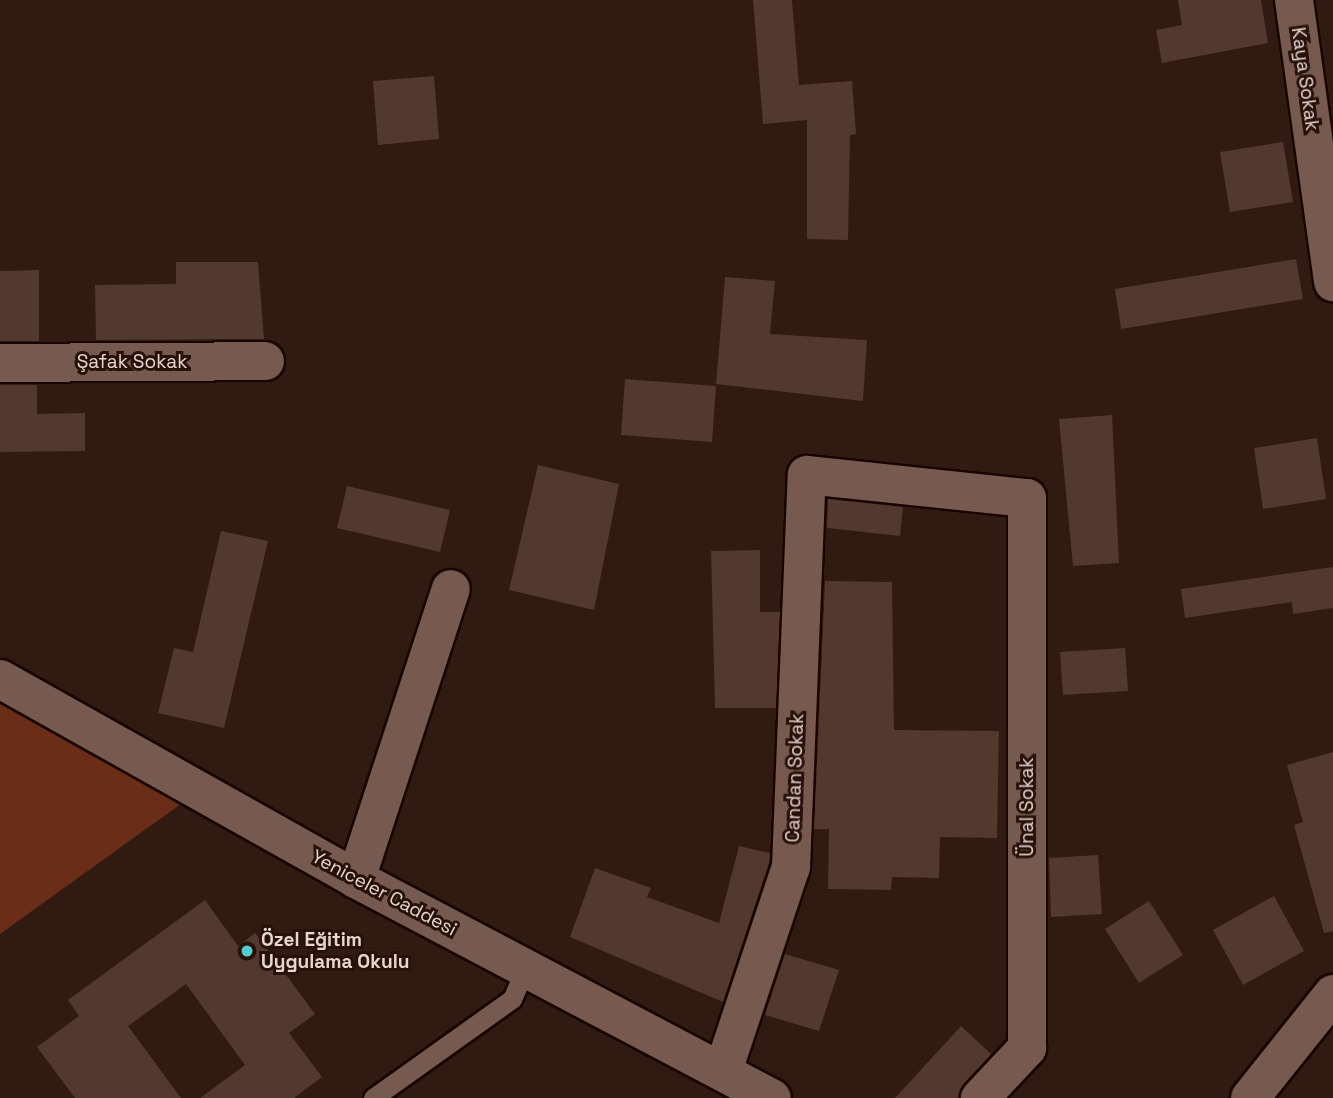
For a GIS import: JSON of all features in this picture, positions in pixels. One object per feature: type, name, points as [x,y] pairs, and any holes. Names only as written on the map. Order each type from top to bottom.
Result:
[{"type":"street","name":"Kaya Sokak","points":[[1294,0],[1333,282]]},
{"type":"street","name":"Şafak Sokak","points":[[0,363],[265,361]]},
{"type":"street","name":"Ünal Sokak","points":[[807,475],[1027,498],[1027,1048],[980,1098]]},
{"type":"street","name":"Candan Sokak","points":[[723,1071],[791,867],[807,475]]},
{"type":"street","points":[[356,879],[451,589]]},
{"type":"street","name":"Yeniceler Caddesi","points":[[0,679],[356,879],[772,1098]]},
{"type":"street","points":[[1250,1098],[1333,994]]},
{"type":"lane","points":[[373,1098],[512,999],[526,968]]},
{"type":"shaded area","points":[[0,679],[199,791],[0,934]]},
{"type":"building","points":[[753,0],[792,0],[799,85],[852,81],[856,134],[850,135],[848,240],[807,239],[807,120],[763,124]]},
{"type":"building","points":[[1178,0],[1261,0],[1268,43],[1162,63],[1156,30],[1182,25]]},
{"type":"building","points":[[434,76],[439,139],[378,145],[373,81]]},
{"type":"building","points":[[1283,142],[1293,202],[1230,212],[1220,152]]},
{"type":"building","points":[[1296,259],[1303,299],[1121,329],[1115,289]]},
{"type":"building","points":[[176,262],[258,262],[264,339],[96,340],[95,285],[176,284]]},
{"type":"building","points":[[39,270],[39,341],[0,341],[0,271]]},
{"type":"building","points":[[725,277],[775,281],[770,334],[867,340],[863,401],[716,384]]},
{"type":"building","points":[[625,379],[716,386],[712,442],[621,435]]},
{"type":"building","points":[[0,385],[37,385],[37,414],[85,413],[85,451],[0,452]]},
{"type":"building","points":[[1112,415],[1119,563],[1073,566],[1059,419]]},
{"type":"building","points":[[1317,438],[1326,499],[1263,509],[1254,448]]},
{"type":"building","points":[[538,465],[619,484],[594,610],[509,590]]},
{"type":"building","points":[[347,486],[450,510],[440,552],[337,528]]},
{"type":"building","points":[[828,499],[903,507],[900,536],[827,528]]},
{"type":"building","points":[[221,531],[268,541],[224,728],[158,713],[174,648],[193,652]]},
{"type":"building","points":[[760,550],[760,612],[780,612],[776,708],[715,708],[711,551]]},
{"type":"building","points":[[1333,567],[1333,608],[1293,614],[1292,602],[1185,618],[1181,589]]},
{"type":"building","points":[[825,581],[892,582],[894,730],[999,731],[997,838],[940,837],[939,878],[892,877],[891,890],[828,889],[829,829],[814,829]]},
{"type":"building","points":[[1125,648],[1128,691],[1063,695],[1060,652]]},
{"type":"building","points":[[1333,752],[1333,931],[1324,933],[1294,825],[1303,822],[1287,765]]},
{"type":"building","points":[[739,846],[770,853],[769,863],[723,1002],[570,937],[595,868],[651,888],[647,897],[719,923]]},
{"type":"building","points":[[1098,855],[1102,914],[1051,917],[1049,858]]},
{"type":"building","points":[[1274,896],[1304,951],[1243,985],[1213,930]]},
{"type":"building","points":[[205,900],[238,946],[255,933],[315,1014],[289,1033],[322,1077],[294,1098],[200,1098],[245,1065],[186,984],[128,1026],[181,1098],[75,1098],[37,1047],[79,1016],[68,1000]]},
{"type":"building","points":[[1149,901],[1183,955],[1139,983],[1105,929]]},
{"type":"building","points":[[785,954],[839,970],[819,1031],[765,1015]]},
{"type":"building","points":[[961,1026],[991,1054],[959,1098],[895,1098]]},
{"type":"place","name":"Özel Eğitim Uygulama Okulu","points":[[247,951]]}]
